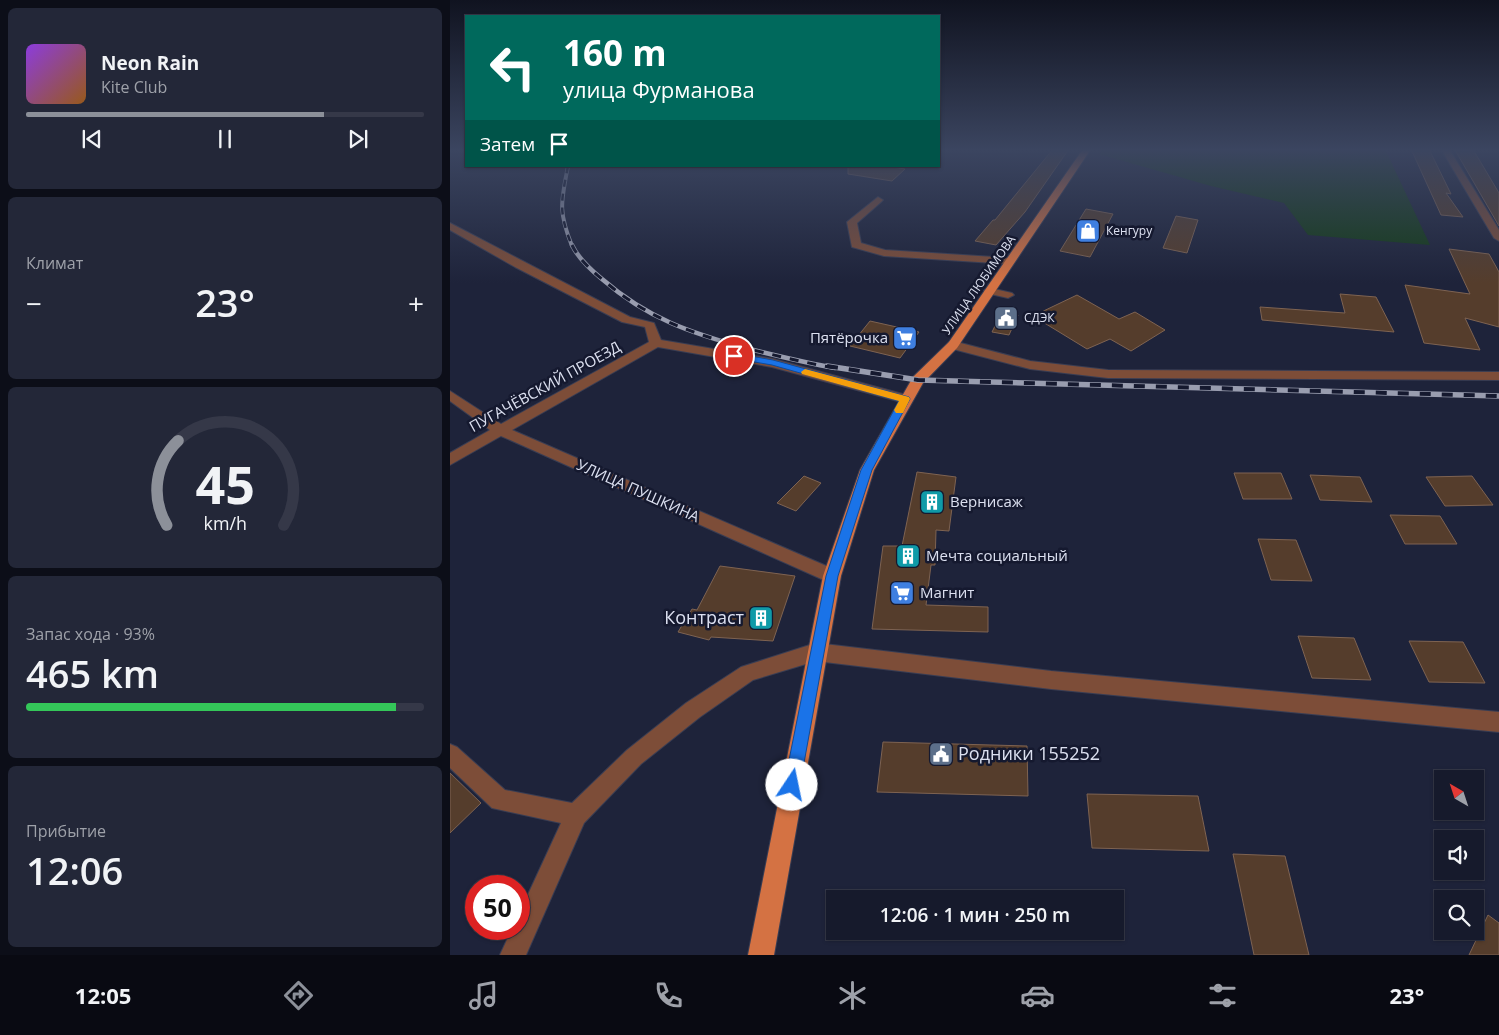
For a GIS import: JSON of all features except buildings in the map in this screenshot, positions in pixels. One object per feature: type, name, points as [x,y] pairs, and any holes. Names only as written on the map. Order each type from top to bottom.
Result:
[{"type":"main road","name":"УЛИЦА ЛЮБИМОВА","points":[[761,955],[816,652],[832,576],[867,470],[905,399],[918,380],[952,345],[1056,194]]},
{"type":"street","points":[[1471,194],[1499,238]]},
{"type":"street","points":[[878,200],[852,222],[856,245],[884,253],[1010,261]]},
{"type":"street","points":[[450,226],[519,265],[626,320],[650,325],[656,343],[773,363],[905,399]]},
{"type":"street","points":[[990,291],[1008,295]]},
{"type":"street","name":"ПУГАЧЁВСКИЙ ПРОЕЗД","points":[[450,460],[656,343]]},
{"type":"street","points":[[952,345],[1030,365],[1108,374],[1499,376]]},
{"type":"street","name":"УЛИЦА ПУШКИНА","points":[[450,395],[500,430],[832,576]]},
{"type":"street","points":[[513,955],[576,815],[634,757],[693,710],[748,673],[816,652],[1051,680],[1499,722]]},
{"type":"street","points":[[450,754],[500,800],[576,815]]},
{"type":"green space","points":[[1243,194],[1406,194],[1430,245],[1308,235],[1284,203]]},
{"type":"railway","points":[[563,194],[564,224],[572,246]]},
{"type":"railway","points":[[572,245],[589,268],[619,293],[653,315],[708,337],[749,349],[835,368]]},
{"type":"railway","points":[[827,366],[918,380],[1499,396]]},
{"type":"slow traffic","points":[[805,372],[905,399],[899,410]]},
{"type":"place","name":"Кенгуру","points":[[1088,231]]},
{"type":"place","name":"СДЭК","points":[[1006,318]]},
{"type":"place","name":"Пятёрочка","points":[[905,338]]},
{"type":"place","name":"Вернисаж","points":[[932,502]]},
{"type":"place","name":"Мечта социальный","points":[[908,556]]},
{"type":"place","name":"Магнит","points":[[902,593]]},
{"type":"place","name":"Контраст","points":[[761,618]]},
{"type":"place","name":"Родники 155252","points":[[941,754]]},
{"type":"route","points":[[734,356],[773,363],[905,399],[867,470],[832,576],[792,785]]}]
